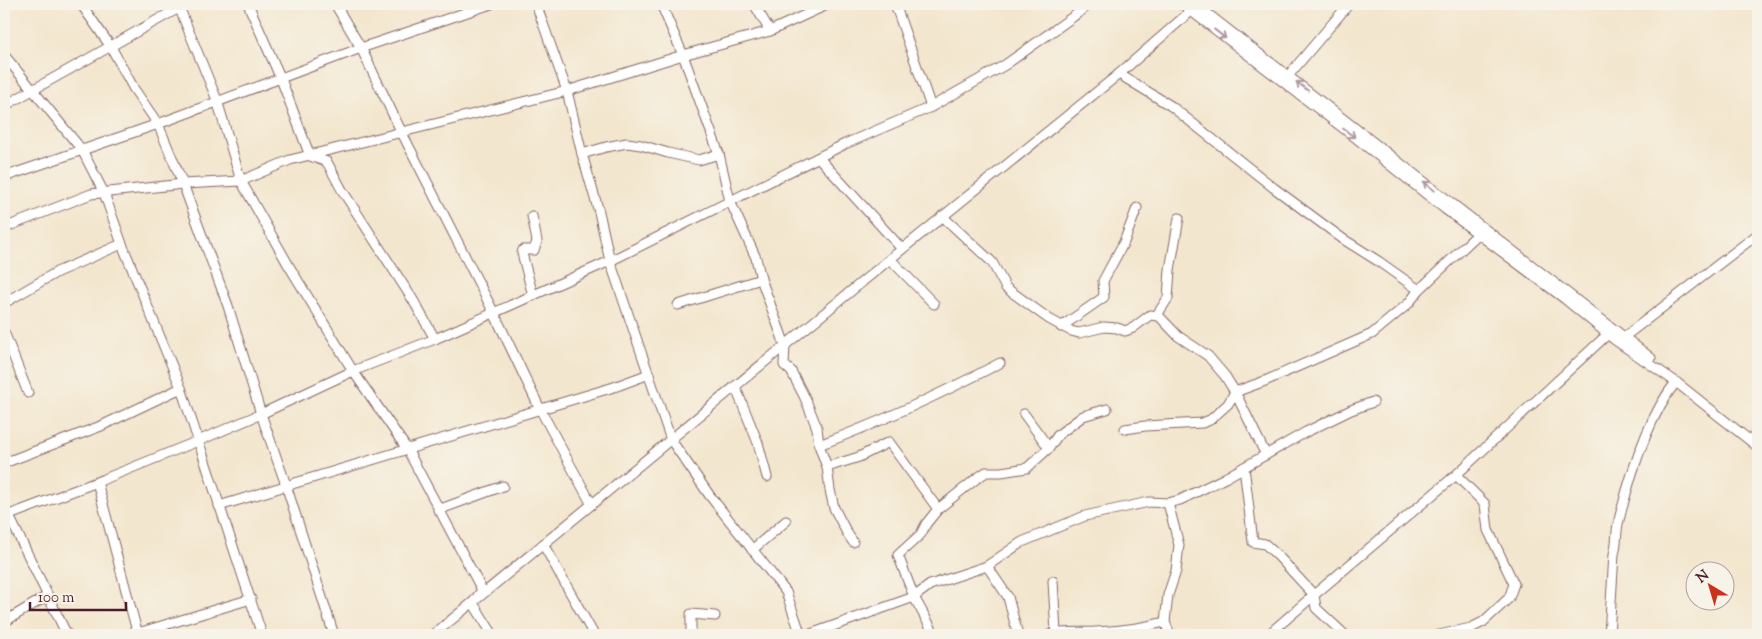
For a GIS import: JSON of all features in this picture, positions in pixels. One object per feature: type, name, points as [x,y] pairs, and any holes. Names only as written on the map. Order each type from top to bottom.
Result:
[{"type":"street","points":[[81,4],[111,47],[134,89],[158,124],[183,184],[228,306],[261,414],[334,635]]},
{"type":"street","points":[[248,4],[281,79],[310,156],[327,162],[342,190],[399,277],[435,339]]},
{"type":"street","points":[[335,4],[361,48],[540,409],[591,504]]},
{"type":"street","points":[[4,177],[158,124],[217,100],[281,79],[361,48],[491,4]]},
{"type":"street","points":[[536,4],[567,91],[610,260],[671,440],[710,496],[786,592],[801,635]]},
{"type":"street","points":[[660,4],[683,55],[719,154],[730,201],[756,258],[761,279],[785,345],[784,365],[791,371],[805,398],[817,428],[819,445],[826,467],[834,508],[853,542]]},
{"type":"street","points":[[754,4],[770,31]]},
{"type":"street","points":[[4,228],[91,194],[183,184],[242,182],[290,160],[567,91],[683,55],[770,31],[829,4]]},
{"type":"street","points":[[895,4],[931,107]]},
{"type":"street","points":[[67,635],[6,517],[198,441],[353,371],[435,339],[533,296],[610,260],[878,129],[931,107],[1005,65],[1090,4]]},
{"type":"street","points":[[1182,4],[1193,7],[1288,76],[1567,296],[1608,334],[1676,382],[1758,446]]},
{"type":"street","points":[[1288,76],[1349,4]]},
{"type":"street","points":[[4,106],[182,6],[217,100],[242,182],[289,266],[353,371],[407,449],[482,590],[473,603]]},
{"type":"street","points":[[432,635],[890,258],[1119,74],[1193,7]]},
{"type":"street","points":[[1193,7],[1478,234],[1624,337],[1758,442]]},
{"type":"street","points":[[4,55],[82,150],[104,193],[122,244],[181,388],[262,635]]},
{"type":"street","points":[[1119,74],[1171,106],[1274,188],[1343,239],[1419,290]]},
{"type":"street","points":[[582,154],[606,147],[627,144],[641,145],[698,160],[719,154]]},
{"type":"street","points":[[818,158],[902,249]]},
{"type":"street","points":[[1061,326],[1104,298],[1103,281],[1124,242],[1137,208]]},
{"type":"street","points":[[532,216],[537,241],[534,250],[523,250],[522,258],[533,296]]},
{"type":"street","points":[[942,216],[992,262],[1006,288],[1061,326],[1079,333],[1104,327],[1125,331],[1133,328],[1150,315],[1157,315],[1178,336],[1208,356],[1225,376],[1235,392],[1266,455]]},
{"type":"street","points":[[1157,315],[1168,298],[1170,270],[1179,218]]},
{"type":"street","points":[[1125,430],[1145,426],[1194,425],[1210,420],[1228,404],[1235,392],[1372,334],[1408,304],[1419,290],[1478,234]]},
{"type":"street","points":[[1624,337],[1758,234]]},
{"type":"street","points":[[4,303],[57,272],[122,244]]},
{"type":"street","points":[[890,258],[934,304]]},
{"type":"street","points":[[678,305],[761,279]]},
{"type":"street","points":[[4,332],[28,393]]},
{"type":"street","points":[[1268,635],[1456,475],[1608,334]]},
{"type":"street","points":[[819,445],[928,399],[1000,364]]},
{"type":"street","points":[[219,506],[614,387],[649,374]]},
{"type":"street","points":[[1609,635],[1614,554],[1618,526],[1636,462],[1646,437],[1665,395],[1676,382]]},
{"type":"street","points":[[735,386],[758,443],[767,477]]},
{"type":"street","points":[[4,463],[101,426],[181,388]]},
{"type":"street","points":[[808,635],[914,597],[930,585],[987,566],[1022,542],[1085,516],[1149,502],[1168,503],[1180,500],[1306,432],[1351,410],[1373,402]]},
{"type":"street","points":[[935,635],[914,597],[898,555],[921,534],[938,509],[986,472],[1027,468],[1049,448],[1058,436],[1083,416],[1107,409]]},
{"type":"street","points":[[1024,414],[1049,448]]},
{"type":"street","points":[[826,467],[860,457],[889,442],[938,509]]},
{"type":"street","points":[[1244,467],[1253,542],[1266,544],[1314,595],[1316,608],[1345,635]]},
{"type":"street","points":[[1440,635],[1471,628],[1483,622],[1509,598],[1514,584],[1488,530],[1485,504],[1456,475]]},
{"type":"street","points":[[97,482],[138,634],[251,600]]},
{"type":"street","points":[[438,510],[503,486]]},
{"type":"street","points":[[1168,503],[1179,545],[1176,571],[1168,595],[1165,622],[1170,635]]},
{"type":"street","points":[[752,550],[786,521]]},
{"type":"street","points":[[543,544],[594,635]]},
{"type":"street","points":[[987,566],[1008,597],[1018,635]]},
{"type":"street","points":[[1052,580],[1052,634],[1124,632],[1165,622]]},
{"type":"street","points":[[4,622],[46,596]]},
{"type":"street","points":[[473,603],[493,635]]},
{"type":"street","points":[[691,635],[691,614],[710,614],[715,616]]}]
